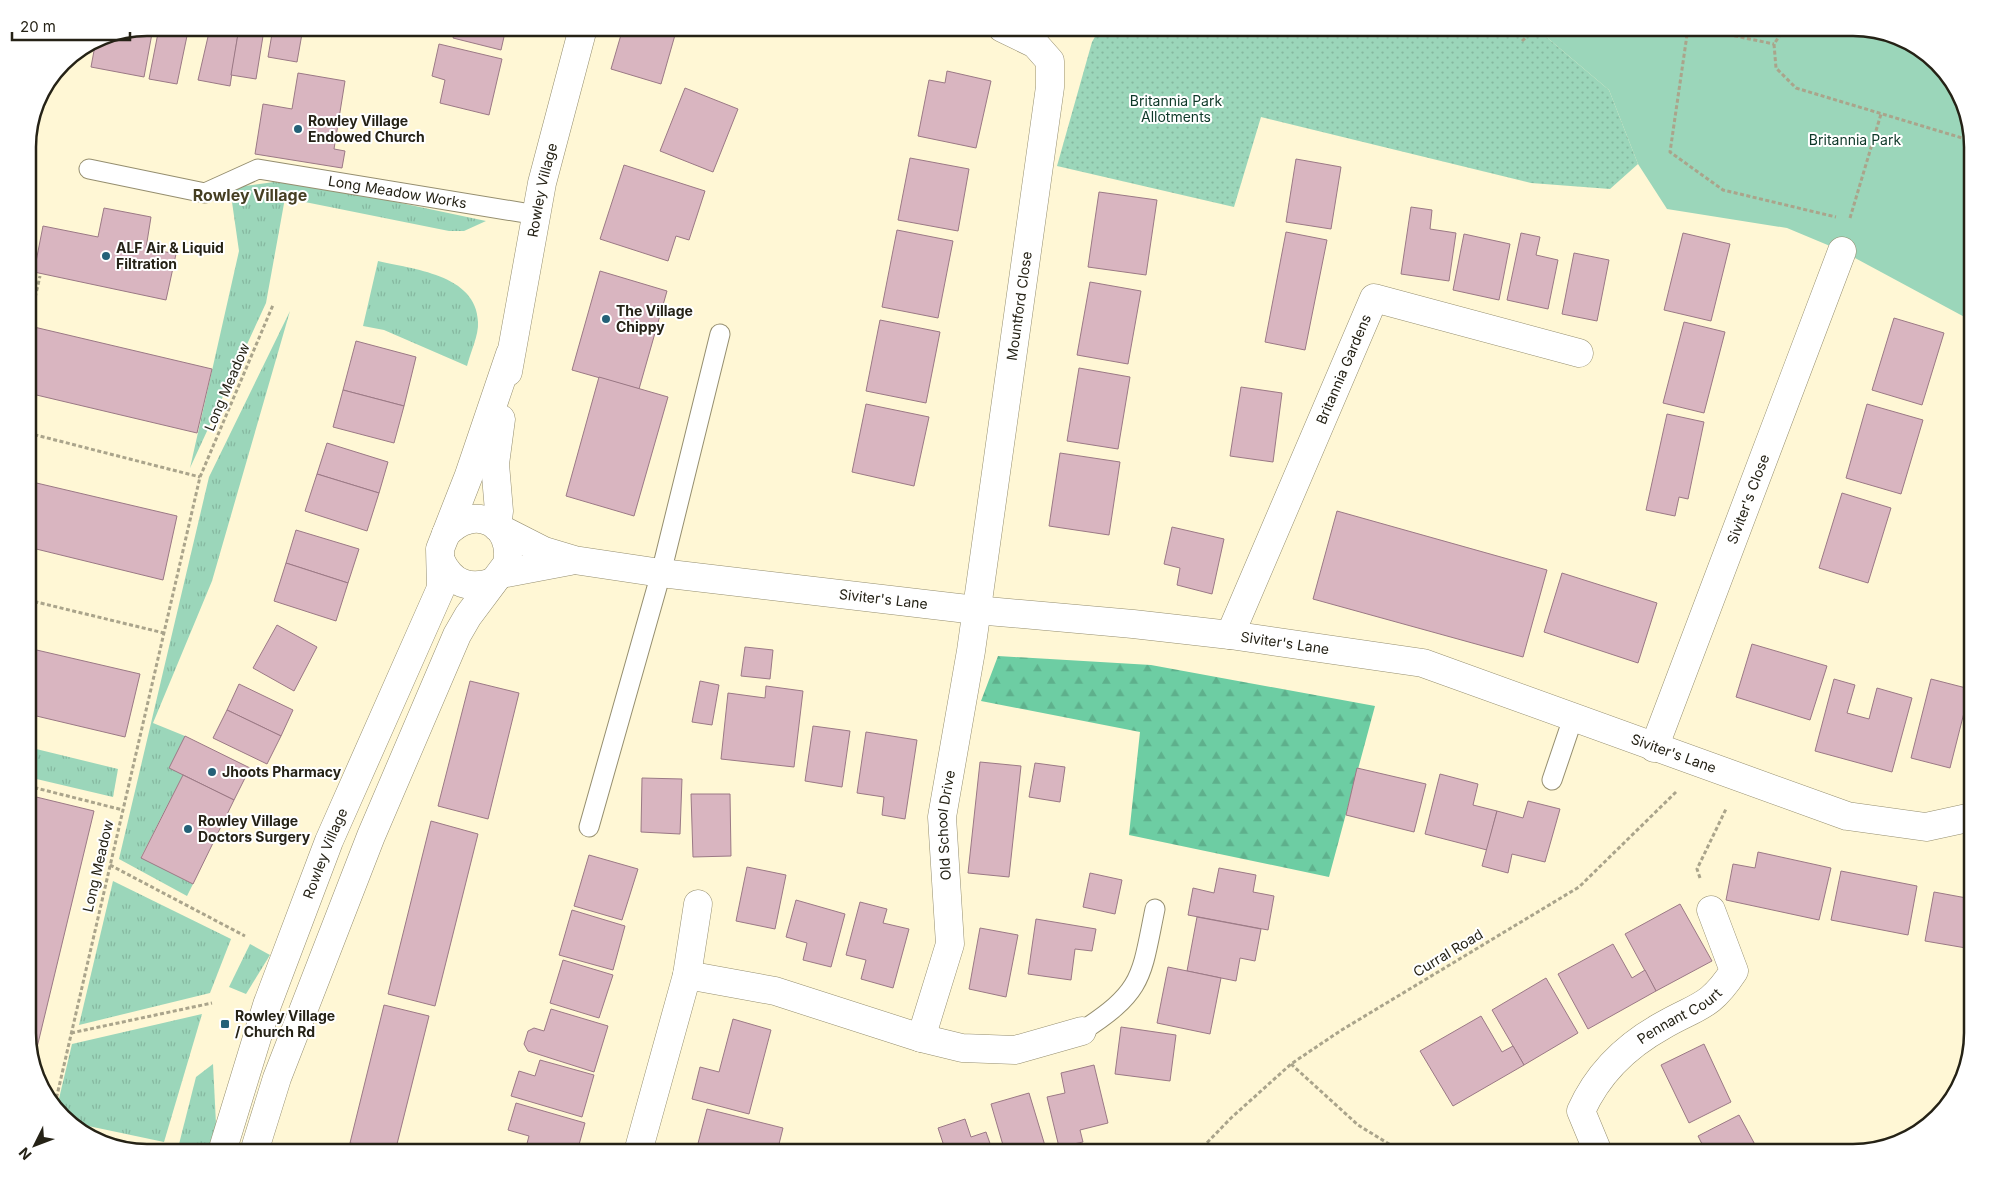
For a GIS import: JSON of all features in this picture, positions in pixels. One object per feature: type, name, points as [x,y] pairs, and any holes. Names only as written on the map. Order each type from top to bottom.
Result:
[{"type":"street","name":"Rowley Village","points":[[256,1144],[277,1078],[371,836],[457,635],[468,616],[507,564],[509,554],[505,537],[497,527],[499,512],[495,464],[510,354],[542,183],[581,36]]},
{"type":"street","name":"Mountford Close","points":[[976,610],[1050,87],[1050,61],[1036,44],[1019,36]]},
{"type":"street","name":"Siviter's Close","points":[[1654,748],[1842,250]]},
{"type":"street","name":"Britannia Gardens","points":[[1230,635],[1374,298],[1579,353]]},
{"type":"street","name":"Rowley Village","points":[[224,1144],[267,1005],[329,841],[362,760],[436,601],[440,588],[440,550],[469,475],[510,354]]},
{"type":"street","points":[[446,534],[454,525],[472,518],[486,520],[497,527]]},
{"type":"street","name":"Siviter's Lane","points":[[497,527],[544,551],[574,560],[661,573],[976,610],[1230,635],[1423,663],[1654,748],[1847,816],[1926,827],[1964,819]]},
{"type":"street","name":"Siviter's Lane","points":[[497,578],[537,566],[574,560]]},
{"type":"street","points":[[441,561],[446,571],[454,580],[470,586],[497,578]]},
{"type":"street","name":"Old School Drive","points":[[921,1038],[950,944],[942,817],[976,610]]},
{"type":"street","points":[[640,1144],[687,975],[698,904]]},
{"type":"street","name":"Pennant Court","points":[[1595,1144],[1581,1111],[1588,1096],[1607,1068],[1625,1050],[1662,1026],[1706,1005],[1720,992],[1734,971],[1711,910]]},
{"type":"street","points":[[687,975],[776,991],[921,1038],[962,1048],[1015,1050],[1082,1031]]},
{"type":"lane","name":"Long Meadow Works","points":[[90,169],[204,193],[258,169],[537,215]]},
{"type":"lane","points":[[589,827],[661,573],[720,334]]},
{"type":"lane","points":[[1552,780],[1573,718]]},
{"type":"lane","points":[[1082,1031],[1112,1011],[1130,994],[1142,970],[1155,908]]},
{"type":"path","points":[[1522,41],[1527,36]]},
{"type":"path","points":[[1687,36],[1670,152],[1723,190],[1850,220],[1881,114]]},
{"type":"path","points":[[1735,36],[1774,44]]},
{"type":"path","points":[[1780,36],[1774,44],[1776,68],[1796,88],[1964,140]]},
{"type":"path","points":[[36,293],[40,276]]},
{"type":"path","name":"Long Meadow","points":[[57,1097],[200,477],[273,305]]},
{"type":"path","points":[[36,435],[200,477]]},
{"type":"path","points":[[36,602],[164,633]]},
{"type":"path","name":"Curral Road","points":[[1206,1144],[1231,1118],[1291,1064],[1340,1031],[1579,887],[1704,765]]},
{"type":"path","points":[[1711,910],[1697,869],[1741,778]]},
{"type":"path","points":[[36,788],[123,810]]},
{"type":"path","points":[[110,865],[245,936]]},
{"type":"path","points":[[71,1034],[212,1003]]},
{"type":"path","points":[[1291,1064],[1358,1125],[1389,1144]]},
{"type":"green space","name":"Britannia Park Allotments","points":[[1095,36],[1545,36],[1609,90],[1638,164],[1610,189],[1531,183],[1261,117],[1234,207],[1057,166],[1092,42]]},
{"type":"green space","name":"Britannia Park","points":[[1545,36],[1853,36],[1882,40],[1915,55],[1945,85],[1958,111],[1962,125],[1964,140],[1964,317],[1842,251],[1787,228],[1667,209],[1638,164],[1609,90]]},
{"type":"green space","points":[[274,182],[311,184],[486,221],[464,231],[449,231],[285,198],[266,303],[190,468],[239,251],[230,188]]},
{"type":"green space","points":[[378,261],[440,276],[467,293],[475,306],[478,327],[467,366],[384,330],[363,326]]},
{"type":"green space","points":[[290,311],[212,581],[153,723],[185,736],[183,775],[141,857],[193,884],[187,896],[119,859],[209,477]]},
{"type":"green space","points":[[998,656],[1151,665],[1375,706],[1329,877],[1129,835],[1140,732],[981,701]]},
{"type":"green space","points":[[36,749],[118,769],[113,797],[36,779]]},
{"type":"green space","points":[[113,881],[231,939],[210,993],[79,1025]]},
{"type":"green space","points":[[250,944],[270,955],[246,994],[229,987]]},
{"type":"green space","points":[[202,1014],[164,1142],[87,1126],[64,1106],[59,1100],[72,1044]]},
{"type":"green space","points":[[213,1064],[216,1124],[211,1144],[179,1144],[196,1077]]},
{"type":"building","points":[[152,36],[144,77],[91,67],[94,50],[125,38]]},
{"type":"building","points":[[157,36],[187,36],[177,84],[149,79]]},
{"type":"building","points":[[208,36],[238,36],[230,86],[198,80]]},
{"type":"building","points":[[238,36],[263,36],[256,79],[231,75]]},
{"type":"building","points":[[272,36],[302,36],[297,62],[268,57]]},
{"type":"building","points":[[454,36],[504,36],[501,50],[453,38]]},
{"type":"building","points":[[621,36],[675,36],[661,84],[611,69]]},
{"type":"building","points":[[439,44],[502,59],[489,115],[440,103],[445,80],[432,76]]},
{"type":"building","points":[[947,71],[991,81],[976,148],[918,136],[929,80],[945,83]]},
{"type":"building","name":"Rowley Village Endowed Church","points":[[298,73],[345,81],[334,149],[345,151],[342,168],[255,154],[263,104],[292,109]]},
{"type":"building","points":[[685,88],[738,109],[713,172],[660,151]]},
{"type":"building","points":[[910,158],[969,169],[958,231],[898,220]]},
{"type":"building","points":[[1296,159],[1341,167],[1331,229],[1286,222]]},
{"type":"building","points":[[624,165],[705,191],[689,240],[676,236],[668,261],[600,239]]},
{"type":"building","points":[[1099,192],[1157,200],[1146,275],[1088,267]]},
{"type":"building","points":[[1411,207],[1432,210],[1430,229],[1456,233],[1449,281],[1401,274]]},
{"type":"building","name":"ALF Air & Liquid Filtration","points":[[104,208],[151,217],[146,248],[176,254],[166,300],[36,272],[36,262],[43,226],[98,237]]},
{"type":"building","points":[[897,230],[953,241],[938,318],[882,307]]},
{"type":"building","points":[[1286,232],[1327,240],[1305,350],[1265,342]]},
{"type":"building","points":[[1521,233],[1540,237],[1536,255],[1558,260],[1548,309],[1507,300]]},
{"type":"building","points":[[1683,233],[1730,244],[1711,321],[1664,310]]},
{"type":"building","points":[[1464,234],[1510,244],[1499,300],[1453,290]]},
{"type":"building","points":[[1574,253],[1609,260],[1597,321],[1562,314]]},
{"type":"building","points":[[600,271],[667,291],[639,389],[572,370]]},
{"type":"building","points":[[1090,282],[1141,291],[1128,364],[1077,355]]},
{"type":"building","points":[[1894,318],[1944,333],[1922,405],[1872,390]]},
{"type":"building","points":[[880,320],[940,332],[926,403],[866,391]]},
{"type":"building","points":[[1684,322],[1725,332],[1704,413],[1663,403]]},
{"type":"building","points":[[36,327],[212,369],[197,433],[36,395]]},
{"type":"building","points":[[356,341],[416,357],[404,406],[343,390]]},
{"type":"building","points":[[1079,368],[1130,377],[1118,449],[1067,441]]},
{"type":"building","points":[[599,377],[668,397],[634,516],[566,496]]},
{"type":"building","points":[[1241,387],[1282,393],[1273,462],[1230,456]]},
{"type":"building","points":[[343,390],[404,406],[394,443],[333,427]]},
{"type":"building","points":[[866,404],[929,417],[914,486],[852,472]]},
{"type":"building","points":[[1867,404],[1923,420],[1901,494],[1846,478]]},
{"type":"building","points":[[1667,414],[1704,422],[1688,499],[1679,497],[1675,516],[1646,510]]},
{"type":"building","points":[[327,443],[388,462],[379,493],[317,474]]},
{"type":"building","points":[[1060,453],[1120,462],[1109,535],[1049,526]]},
{"type":"building","points":[[317,474],[379,493],[367,531],[305,511]]},
{"type":"building","points":[[36,483],[177,516],[163,580],[36,549]]},
{"type":"building","points":[[1842,493],[1891,508],[1868,583],[1819,568]]},
{"type":"building","points":[[1337,511],[1547,570],[1523,657],[1313,599]]},
{"type":"building","points":[[1172,527],[1224,539],[1212,594],[1177,585],[1180,568],[1164,564]]},
{"type":"building","points":[[296,530],[359,549],[348,583],[286,563]]},
{"type":"building","points":[[286,563],[348,583],[336,621],[274,601]]},
{"type":"building","points":[[1562,573],[1657,603],[1638,663],[1544,632]]},
{"type":"building","points":[[277,625],[317,647],[294,691],[253,668]]},
{"type":"building","points":[[1752,644],[1827,666],[1810,720],[1736,697]]},
{"type":"building","points":[[745,647],[773,650],[770,679],[741,676]]},
{"type":"building","points":[[36,650],[140,674],[125,737],[36,716]]},
{"type":"building","points":[[1834,679],[1855,685],[1847,713],[1869,719],[1877,688],[1912,698],[1892,772],[1815,751]]},
{"type":"building","points":[[1931,679],[1964,687],[1964,713],[1950,768],[1911,758]]},
{"type":"building","points":[[470,681],[519,693],[488,819],[438,806]]},
{"type":"building","points":[[700,681],[719,685],[712,725],[692,722]]},
{"type":"building","points":[[239,684],[293,710],[281,736],[227,710]]},
{"type":"building","points":[[766,686],[803,691],[794,767],[721,759],[728,693],[765,698]]},
{"type":"building","points":[[227,710],[281,736],[267,764],[213,738]]},
{"type":"building","points":[[813,726],[850,731],[842,787],[805,781]]},
{"type":"building","points":[[866,732],[917,740],[905,819],[882,815],[884,797],[857,793]]},
{"type":"building","name":"Jhoots Pharmacy","points":[[185,736],[250,768],[234,800],[169,768]]},
{"type":"building","points":[[980,762],[1021,766],[1009,877],[968,873]]},
{"type":"building","points":[[1035,763],[1065,767],[1060,802],[1029,797]]},
{"type":"building","points":[[1357,768],[1426,784],[1414,832],[1346,815]]},
{"type":"building","points":[[1440,774],[1478,784],[1473,805],[1497,811],[1487,850],[1425,834]]},
{"type":"building","name":"Rowley Village Doctors Surgery","points":[[183,775],[234,800],[193,884],[141,858]]},
{"type":"building","points":[[642,778],[682,779],[680,834],[641,832]]},
{"type":"building","points":[[691,794],[730,794],[731,856],[693,857]]},
{"type":"building","points":[[36,797],[94,811],[37,1048]]},
{"type":"building","points":[[1528,801],[1560,809],[1545,862],[1512,854],[1508,873],[1482,866],[1497,811],[1523,818]]},
{"type":"building","points":[[431,821],[478,834],[435,1006],[388,994]]},
{"type":"building","points":[[1758,852],[1831,868],[1819,920],[1726,900],[1733,864],[1755,868]]},
{"type":"building","points":[[589,855],[638,869],[622,920],[574,906]]},
{"type":"building","points":[[747,867],[786,875],[775,929],[736,921]]},
{"type":"building","points":[[1219,868],[1256,875],[1253,892],[1274,896],[1268,930],[1188,915],[1193,888],[1214,893]]},
{"type":"building","points":[[1841,871],[1917,886],[1908,935],[1831,920]]},
{"type":"building","points":[[1090,873],[1122,880],[1115,914],[1083,907]]},
{"type":"building","points":[[1934,892],[1964,898],[1964,948],[1925,941]]},
{"type":"building","points":[[796,900],[845,914],[831,967],[803,960],[807,943],[786,937]]},
{"type":"building","points":[[860,902],[887,909],[883,923],[909,929],[893,988],[861,979],[866,960],[846,955]]},
{"type":"building","points":[[1680,904],[1712,961],[1656,991],[1625,934]]},
{"type":"building","points":[[572,910],[625,926],[613,970],[559,955]]},
{"type":"building","points":[[1197,917],[1261,929],[1255,961],[1240,958],[1236,981],[1187,971]]},
{"type":"building","points":[[1036,919],[1096,929],[1092,951],[1075,949],[1071,980],[1028,974]]},
{"type":"building","points":[[980,928],[1018,935],[1006,997],[969,989]]},
{"type":"building","points":[[1613,944],[1632,978],[1645,970],[1656,991],[1588,1029],[1558,974]]},
{"type":"building","points":[[563,960],[613,975],[599,1018],[550,1003]]},
{"type":"building","points":[[1168,967],[1221,978],[1210,1034],[1157,1023]]},
{"type":"building","points":[[1546,978],[1578,1033],[1524,1065],[1492,1010]]},
{"type":"building","points":[[384,1005],[429,1016],[397,1144],[350,1143]]},
{"type":"building","points":[[551,1009],[608,1026],[594,1072],[528,1051],[524,1044],[528,1031],[534,1028],[544,1031]]},
{"type":"building","points":[[1481,1016],[1502,1052],[1513,1046],[1524,1065],[1453,1106],[1420,1051]]},
{"type":"building","points":[[733,1019],[771,1030],[749,1114],[692,1099],[700,1067],[719,1072]]},
{"type":"building","points":[[1121,1027],[1176,1035],[1170,1081],[1115,1074]]},
{"type":"building","points":[[1704,1044],[1731,1102],[1689,1123],[1661,1065]]},
{"type":"building","points":[[540,1060],[594,1075],[582,1117],[511,1096],[519,1071],[535,1076]]},
{"type":"building","points":[[1094,1065],[1108,1123],[1080,1130],[1083,1142],[1058,1144],[1047,1097],[1065,1093],[1061,1073]]},
{"type":"building","points":[[1029,1093],[1044,1144],[1003,1144],[991,1104]]},
{"type":"building","points":[[516,1103],[585,1123],[579,1144],[527,1144],[529,1136],[508,1130]]},
{"type":"building","points":[[707,1109],[783,1128],[779,1144],[698,1144]]},
{"type":"building","points":[[1739,1115],[1755,1144],[1702,1144],[1698,1136]]},
{"type":"building","points":[[965,1119],[971,1137],[986,1132],[990,1144],[943,1144],[938,1128]]},
{"type":"place","name":"Rowley Village Endowed Church","points":[[298,129]]},
{"type":"place","name":"ALF Air & Liquid Filtration","points":[[106,256]]},
{"type":"place","name":"The Village Chippy","points":[[606,319]]},
{"type":"place","name":"Jhoots Pharmacy","points":[[212,772]]},
{"type":"place","name":"Rowley Village Doctors Surgery","points":[[188,829]]},
{"type":"place","name":"Rowley Village / Church Rd","points":[[225,1024]]},
{"type":"district","name":"Rowley Village","points":[[250,195]]}]
